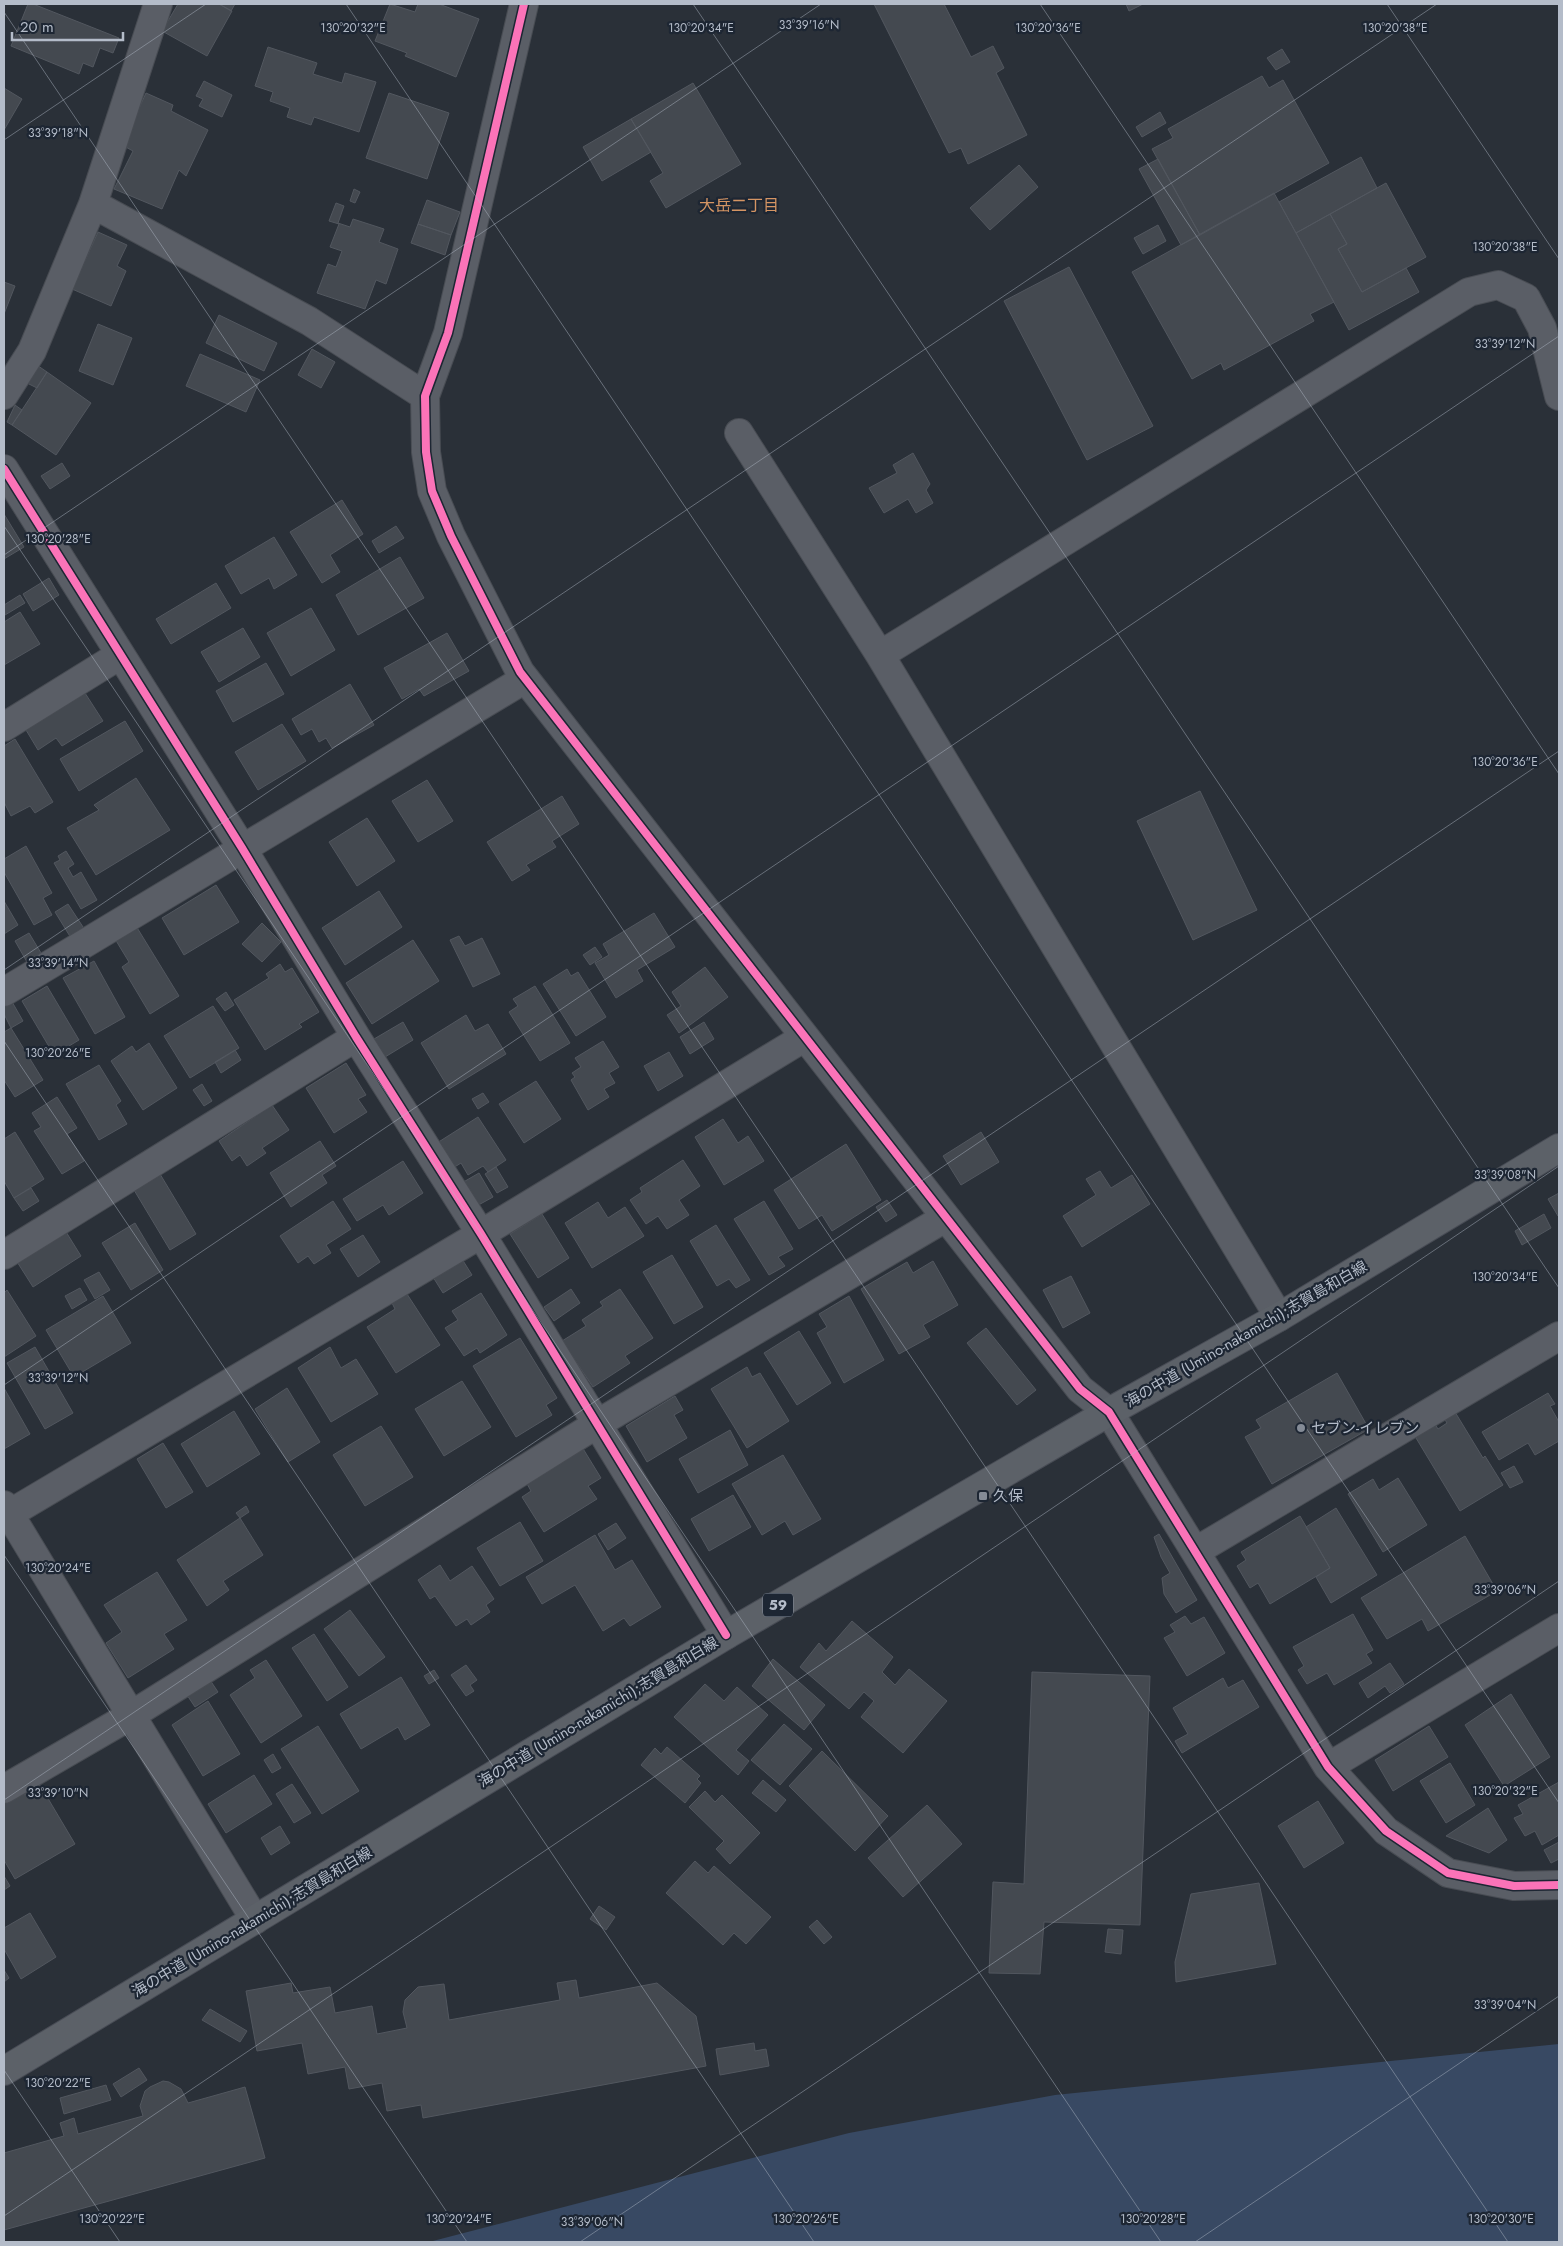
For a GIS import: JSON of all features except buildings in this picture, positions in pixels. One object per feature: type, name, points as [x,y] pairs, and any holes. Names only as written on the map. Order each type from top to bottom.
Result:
[{"type":"main road","name":"海の中道 (Umino-nakamichi);志賀島和白線","points":[[4,2071],[726,1635],[1109,1412],[1279,1317],[1559,1148]]},
{"type":"street","points":[[4,395],[32,350],[93,204],[158,4]]},
{"type":"street","points":[[524,4],[448,333],[425,396],[426,452],[432,491],[451,536],[525,679],[944,1218],[1080,1389],[1109,1412],[1328,1767],[1386,1832],[1448,1873],[1514,1886],[1559,1885]]},
{"type":"street","points":[[93,204],[309,321],[425,396]]},
{"type":"street","points":[[880,655],[1469,292],[1498,285],[1526,298],[1542,328],[1559,396]]},
{"type":"street","points":[[738,433],[880,655],[1279,1317]]},
{"type":"street","points":[[4,470],[242,848],[356,1038],[481,1234],[726,1635]]},
{"type":"street","points":[[4,727],[120,655]]},
{"type":"street","points":[[4,992],[525,679]]},
{"type":"street","points":[[255,1920],[6,1512],[481,1234],[805,1037]]},
{"type":"street","points":[[4,1255],[356,1038]]},
{"type":"street","points":[[4,1789],[130,1716],[596,1424],[944,1218]]},
{"type":"street","points":[[1196,1552],[1559,1336]]},
{"type":"street","points":[[1328,1767],[1559,1628]]},
{"type":"water","points":[[1559,2044],[1559,2242],[429,2242],[849,2133],[1055,2095]]},
{"type":"cycle path","points":[[524,4],[448,333],[425,396],[426,452],[432,491],[451,536],[520,672],[1080,1389],[1109,1412],[1328,1767],[1386,1831],[1448,1873],[1514,1886],[1559,1885]]},
{"type":"cycle path","points":[[4,469],[242,848],[356,1037],[481,1234],[726,1635]]},
{"type":"place","name":"セブン-イレブン","points":[[1301,1428]]},
{"type":"place","name":"久保","points":[[983,1496]]},
{"type":"district","name":"大岳二丁目","points":[[739,205]]}]
